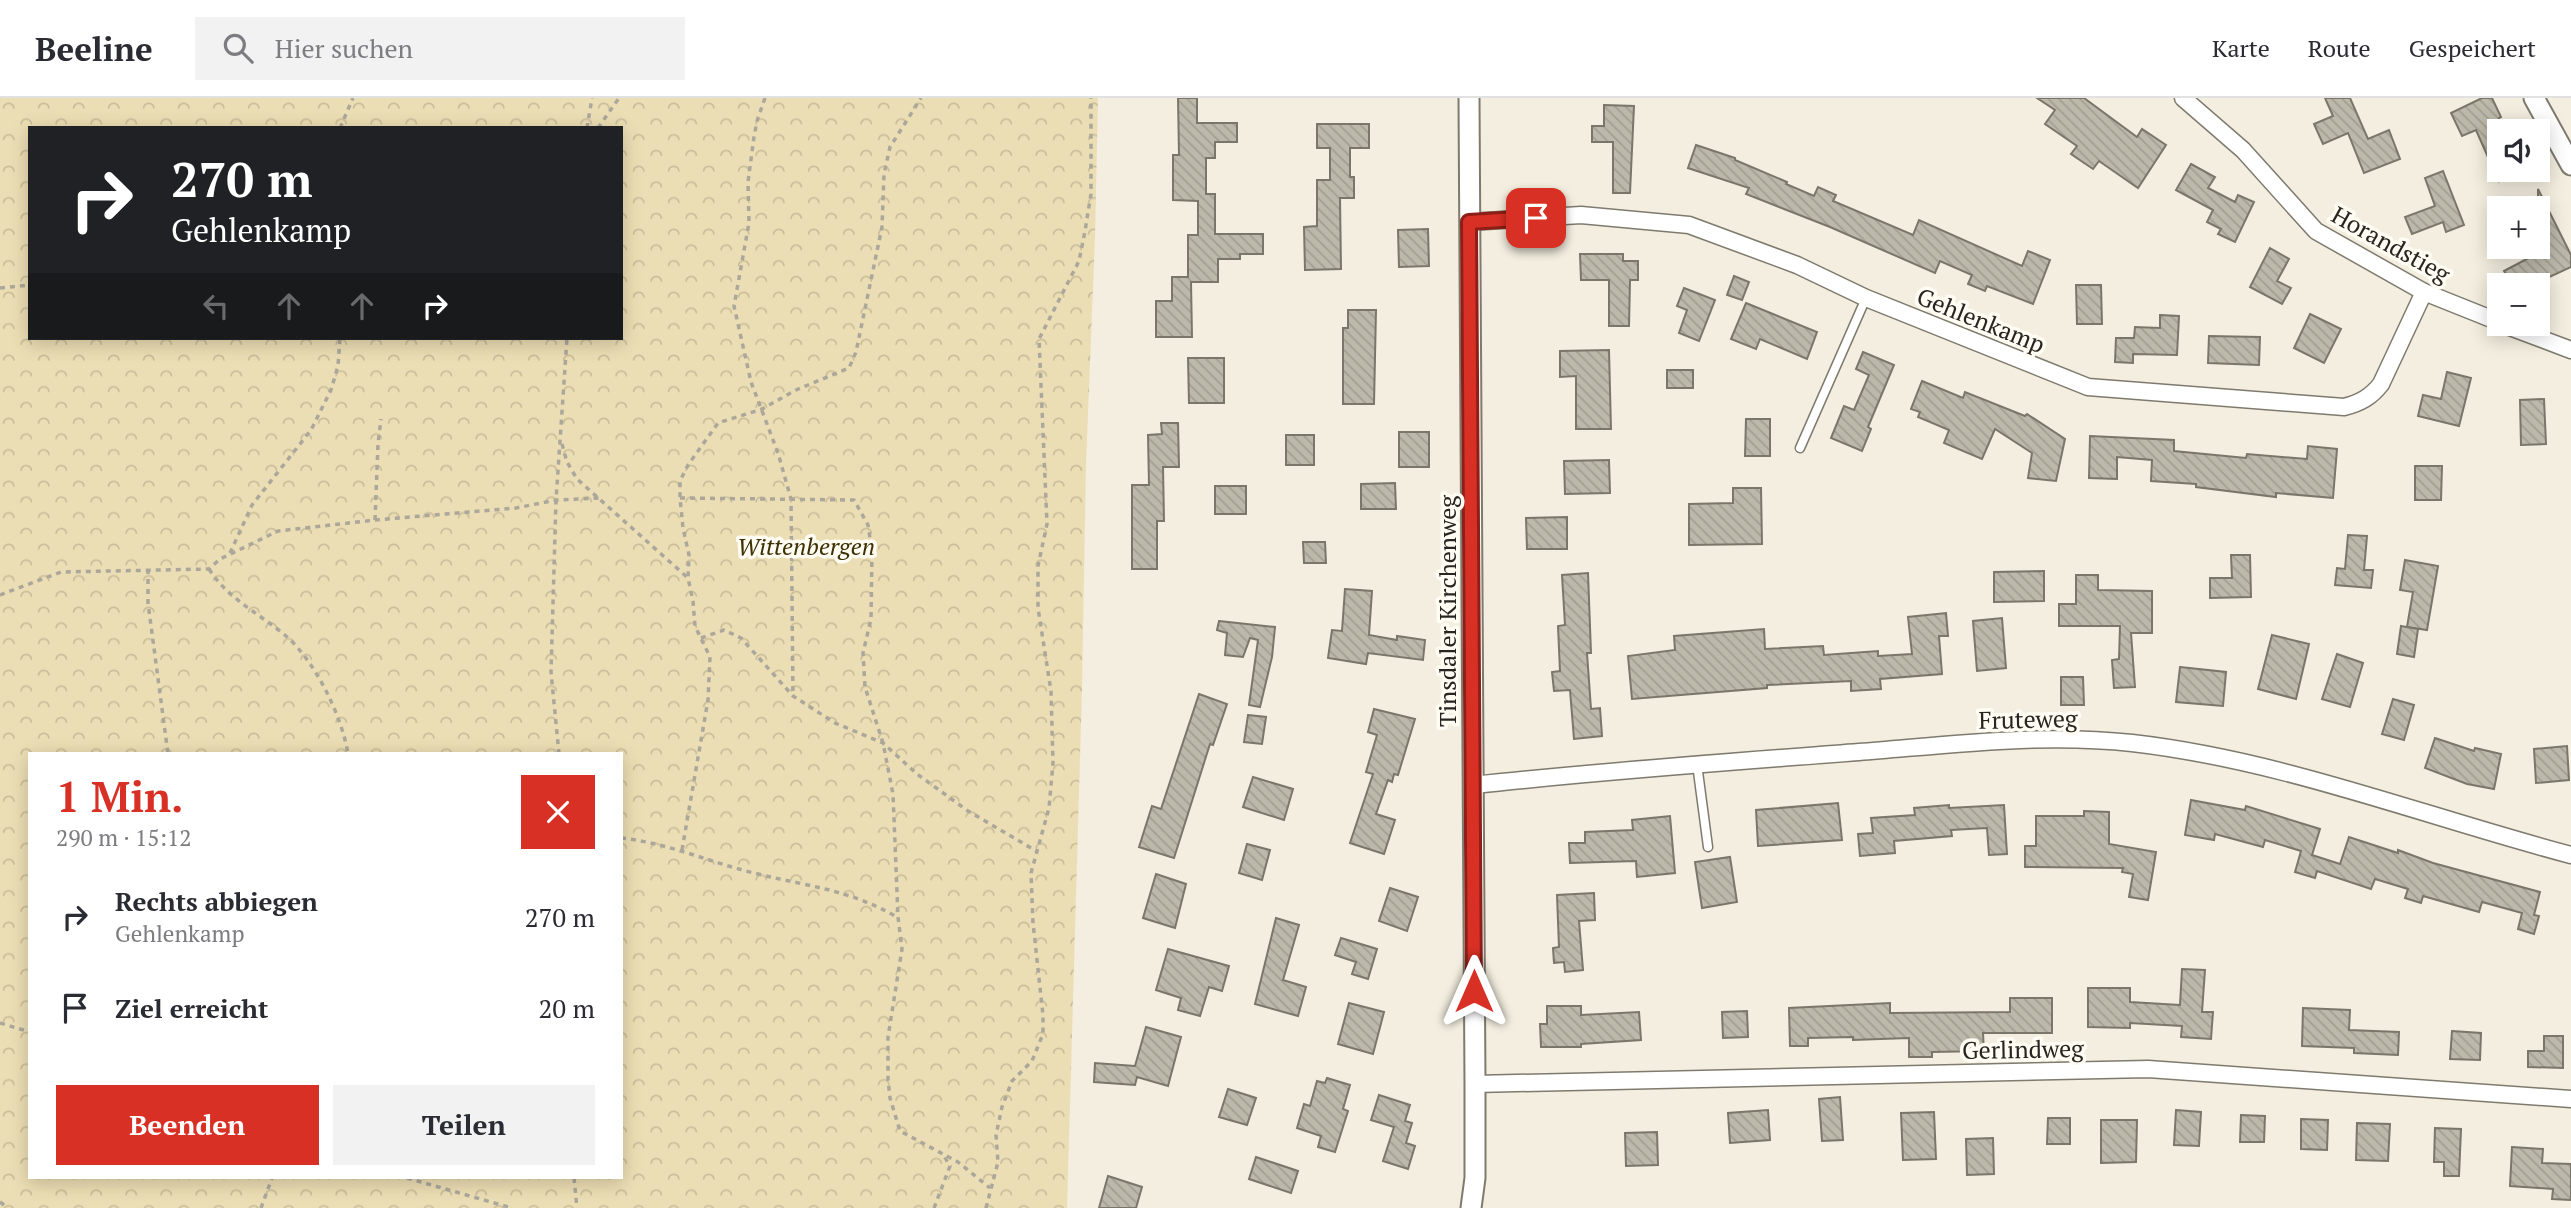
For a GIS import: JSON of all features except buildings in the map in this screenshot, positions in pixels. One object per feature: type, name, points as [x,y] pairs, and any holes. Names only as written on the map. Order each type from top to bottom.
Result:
[{"type":"street","name":"Tinsdaler Kirchenweg","points":[[1469,98],[1475,1084],[1475,1178],[1471,1208]]},
{"type":"street","name":"Horandstieg","points":[[2183,98],[2243,150],[2316,231],[2424,292],[2487,317]]},
{"type":"street","points":[[2534,98],[2571,165]]},
{"type":"street","name":"Gehlenkamp","points":[[1469,222],[1581,215],[1689,225],[1797,265],[1866,298],[2088,387],[2344,407],[2374,394],[2381,384],[2424,292]]},
{"type":"street","name":"Horandstieg","points":[[2535,336],[2571,350]]},
{"type":"street","name":"Fruteweg","points":[[1474,785],[1697,764],[2035,738],[2131,743],[2231,758],[2571,855]]},
{"type":"street","name":"Gerlindweg","points":[[1475,1084],[2148,1069],[2571,1099]]},
{"type":"lane","points":[[1800,448],[1866,298]]},
{"type":"lane","points":[[1697,764],[1708,847]]},
{"type":"path","points":[[341,126],[353,98]]},
{"type":"path","points":[[587,126],[592,98]]},
{"type":"path","points":[[599,126],[619,98]]},
{"type":"path","points":[[765,98],[754,137],[748,181],[749,223],[734,306],[751,382],[786,476],[791,499],[793,696]]},
{"type":"path","points":[[682,849],[709,689],[710,657],[695,626],[680,481],[718,423],[762,409],[796,390],[849,368],[882,227],[884,174],[890,147],[917,105],[918,98]]},
{"type":"path","points":[[986,1208],[998,1162],[996,1135],[1002,1107],[1012,1081],[1032,1061],[1043,1034],[1032,923],[1031,873],[1049,808],[1053,763],[1051,691],[1038,608],[1038,566],[1047,524],[1039,339],[1079,261],[1091,194],[1091,98]]},
{"type":"path","points":[[0,288],[28,285]]},
{"type":"path","points":[[229,555],[252,505],[316,420],[331,390],[338,366],[340,340]]},
{"type":"path","points":[[559,752],[551,672],[556,500],[567,340]]},
{"type":"path","points":[[375,520],[381,419]]},
{"type":"path","points":[[560,440],[577,479],[688,578]]},
{"type":"path","points":[[0,595],[61,572],[209,569],[229,555],[278,531],[516,508],[556,500],[601,498]]},
{"type":"path","points":[[680,498],[854,500],[868,525],[872,551],[872,619],[863,653],[863,670],[865,687],[883,743],[893,794],[898,917],[902,949],[888,1037],[890,1098],[900,1131],[958,1162],[990,1188]]},
{"type":"path","points":[[148,569],[148,603],[168,752]]},
{"type":"path","points":[[209,569],[217,581],[244,607],[286,636],[296,647],[321,682],[346,740],[348,752]]},
{"type":"path","points":[[701,638],[724,630],[741,638],[793,696],[835,723],[883,743],[917,774],[968,811],[1038,852]]},
{"type":"path","points":[[623,838],[682,849],[756,874],[835,889],[864,899],[898,917]]},
{"type":"path","points":[[0,1023],[28,1031]]},
{"type":"path","points":[[934,1208],[950,1166],[943,1154]]},
{"type":"path","points":[[261,1208],[272,1179]]},
{"type":"path","points":[[411,1179],[512,1208]]},
{"type":"path","points":[[574,1179],[578,1208]]},
{"type":"path","points":[[0,1202],[8,1208]]},
{"type":"green space","name":"Wittenbergen","points":[[0,98],[1098,98],[1067,1208],[0,1208]]},
{"type":"route","points":[[1474,991],[1469,222],[1536,218]]}]
